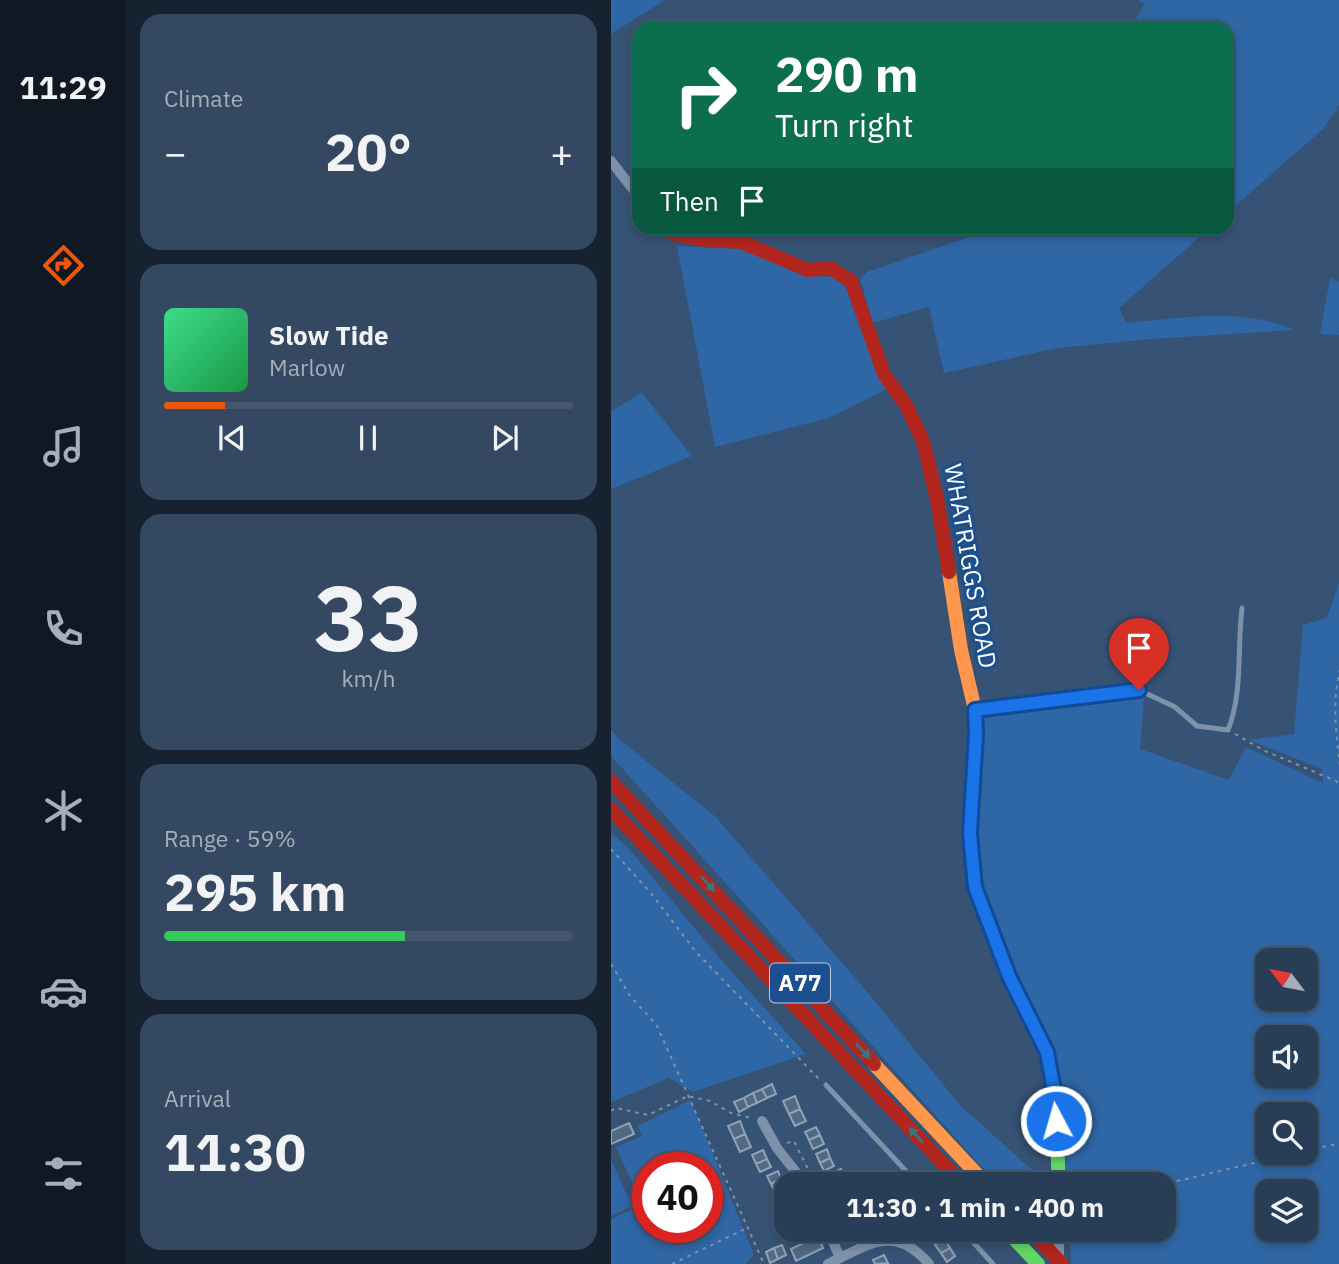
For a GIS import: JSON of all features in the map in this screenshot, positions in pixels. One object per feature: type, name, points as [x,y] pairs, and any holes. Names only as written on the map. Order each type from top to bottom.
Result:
[{"type":"main road","name":"WHATRIGGS ROAD","points":[[682,235],[741,242],[808,270],[830,268],[851,281],[884,374],[906,405],[923,441],[937,499],[961,650],[975,710],[970,833],[975,887],[1009,976],[1047,1052],[1055,1096],[1058,1172]]},
{"type":"main road","name":"A77","points":[[611,771],[680,853]]},
{"type":"main road","name":"A77","points":[[611,781],[975,1172]]},
{"type":"main road","name":"A77","points":[[611,812],[951,1172]]},
{"type":"main road","points":[[1017,1242],[1037,1264]]},
{"type":"main road","points":[[1041,1242],[1060,1264]]},
{"type":"street","points":[[611,161],[632,188]]},
{"type":"street","points":[[762,1121],[777,1148],[796,1172]]},
{"type":"street","points":[[828,1264],[883,1239],[913,1247],[929,1264]]},
{"type":"street","points":[[833,1242],[840,1258]]},
{"type":"street","points":[[1059,1242],[1060,1264]]},
{"type":"lane","points":[[975,710],[1139,690],[1175,707],[1197,726],[1228,730],[1236,711],[1238,640],[1242,608]]},
{"type":"lane","points":[[826,1085],[907,1172]]},
{"type":"lane","points":[[973,1242],[993,1264]]},
{"type":"path","points":[[1339,669],[1335,719],[1339,766]]},
{"type":"path","points":[[1228,730],[1265,751],[1336,781],[1339,785]]},
{"type":"path","points":[[611,849],[650,892],[696,952],[826,1085]]},
{"type":"path","points":[[611,964],[630,996],[657,1024],[764,1264]]},
{"type":"path","points":[[611,1111],[616,1108],[648,1115],[688,1096],[710,1101],[731,1113],[762,1121]]},
{"type":"path","points":[[777,1148],[794,1142],[809,1172]]},
{"type":"path","points":[[1318,1148],[1339,1143]]},
{"type":"path","points":[[1176,1181],[1255,1163]]},
{"type":"path","points":[[672,1264],[748,1227]]},
{"type":"shaded area","points":[[611,0],[665,0],[611,34]]},
{"type":"shaded area","points":[[1138,0],[1339,0],[1339,105],[1323,129],[1234,207],[1234,21],[1135,21],[1144,4]]},
{"type":"shaded area","points":[[975,235],[1202,235],[1119,308],[1126,323],[1233,316],[1254,318],[1295,330],[1057,348],[944,373],[929,307],[873,323],[860,279],[867,272]]},
{"type":"shaded area","points":[[677,246],[741,249],[811,276],[836,277],[847,288],[887,389],[829,418],[715,447]]},
{"type":"shaded area","points":[[1330,278],[1339,282],[1339,335],[1320,334]]},
{"type":"shaded area","points":[[642,393],[692,456],[611,489],[611,411]]},
{"type":"shaded area","points":[[1339,583],[1339,1264],[1071,1264],[1070,1242],[1176,1242],[1176,1172],[1066,1172],[1060,1083],[1051,1050],[984,901],[977,851],[981,715],[1139,693],[1144,697],[1140,749],[1229,780],[1246,747],[1323,783],[1322,769],[1249,740],[1294,734],[1303,625],[1327,618]]},
{"type":"shaded area","points":[[611,729],[619,739],[716,817],[858,981],[961,1106],[1035,1172],[986,1172],[611,756]]},
{"type":"shaded area","points":[[611,832],[629,849],[722,961],[806,1054],[693,1092],[669,1078],[611,1102]]},
{"type":"shaded area","points":[[691,1100],[712,1152],[632,1152],[632,1183],[616,1147],[642,1136],[638,1126]]},
{"type":"shaded area","points":[[611,1159],[632,1206],[611,1216]]},
{"type":"shaded area","points":[[723,1179],[754,1255],[745,1264],[611,1264],[611,1219],[632,1210],[632,1243],[723,1243]]},
{"type":"building","points":[[772,1084],[776,1094],[767,1098],[762,1089]]},
{"type":"building","points":[[762,1089],[767,1098],[757,1103],[753,1093]]},
{"type":"building","points":[[753,1093],[757,1103],[748,1107],[744,1098]]},
{"type":"building","points":[[795,1096],[800,1109],[789,1114],[783,1101]]},
{"type":"building","points":[[744,1098],[748,1107],[739,1112],[734,1102]]},
{"type":"building","points":[[800,1109],[806,1121],[795,1126],[789,1114]]},
{"type":"building","points":[[740,1121],[745,1134],[734,1139],[728,1126]]},
{"type":"building","points":[[629,1123],[634,1134],[611,1144],[611,1131]]},
{"type":"building","points":[[816,1127],[820,1135],[809,1140],[805,1132]]},
{"type":"building","points":[[745,1134],[751,1147],[740,1152],[734,1139]]},
{"type":"building","points":[[820,1135],[824,1144],[813,1149],[809,1140]]},
{"type":"building","points":[[827,1149],[830,1158],[820,1163],[816,1154]]},
{"type":"building","points":[[763,1150],[767,1159],[756,1164],[752,1155]]},
{"type":"building","points":[[830,1158],[834,1166],[824,1171],[820,1163]]},
{"type":"building","points":[[767,1159],[771,1167],[760,1172],[756,1164]]},
{"type":"building","points":[[774,1173],[774,1182],[771,1184],[767,1176]]},
{"type":"building","points":[[806,1242],[820,1242],[823,1248],[796,1261],[791,1249]]},
{"type":"building","points":[[946,1242],[950,1248],[941,1253],[935,1245]]},
{"type":"building","points":[[782,1245],[786,1255],[778,1259],[774,1248]]},
{"type":"building","points":[[774,1248],[778,1259],[770,1263],[766,1252]]},
{"type":"building","points":[[950,1248],[955,1256],[947,1262],[941,1253]]},
{"type":"building","points":[[884,1255],[888,1263],[875,1264],[873,1260]]},
{"type":"waterway","points":[[1141,21],[1152,0]]},
{"type":"traffic: fast","points":[[1014,987],[1047,1052],[1055,1096],[1058,1172]]},
{"type":"traffic: fast","points":[[1017,1242],[1038,1264]]},
{"type":"traffic: slow","points":[[949,572],[961,650],[975,710],[970,833],[975,887],[1014,987]]},
{"type":"traffic: slow","points":[[874,1064],[975,1172]]},
{"type":"traffic: jam","points":[[680,235],[741,242],[808,270],[830,268],[851,281],[884,374],[906,405],[923,441],[937,499],[949,572]]},
{"type":"traffic: jam","points":[[611,781],[874,1064]]},
{"type":"traffic: jam","points":[[611,809],[951,1172]]},
{"type":"traffic: jam","points":[[1041,1242],[1062,1264]]},
{"type":"route","points":[[1056,1121],[1055,1096],[1047,1052],[1009,976],[975,887],[970,833],[975,710],[1139,690]]}]
